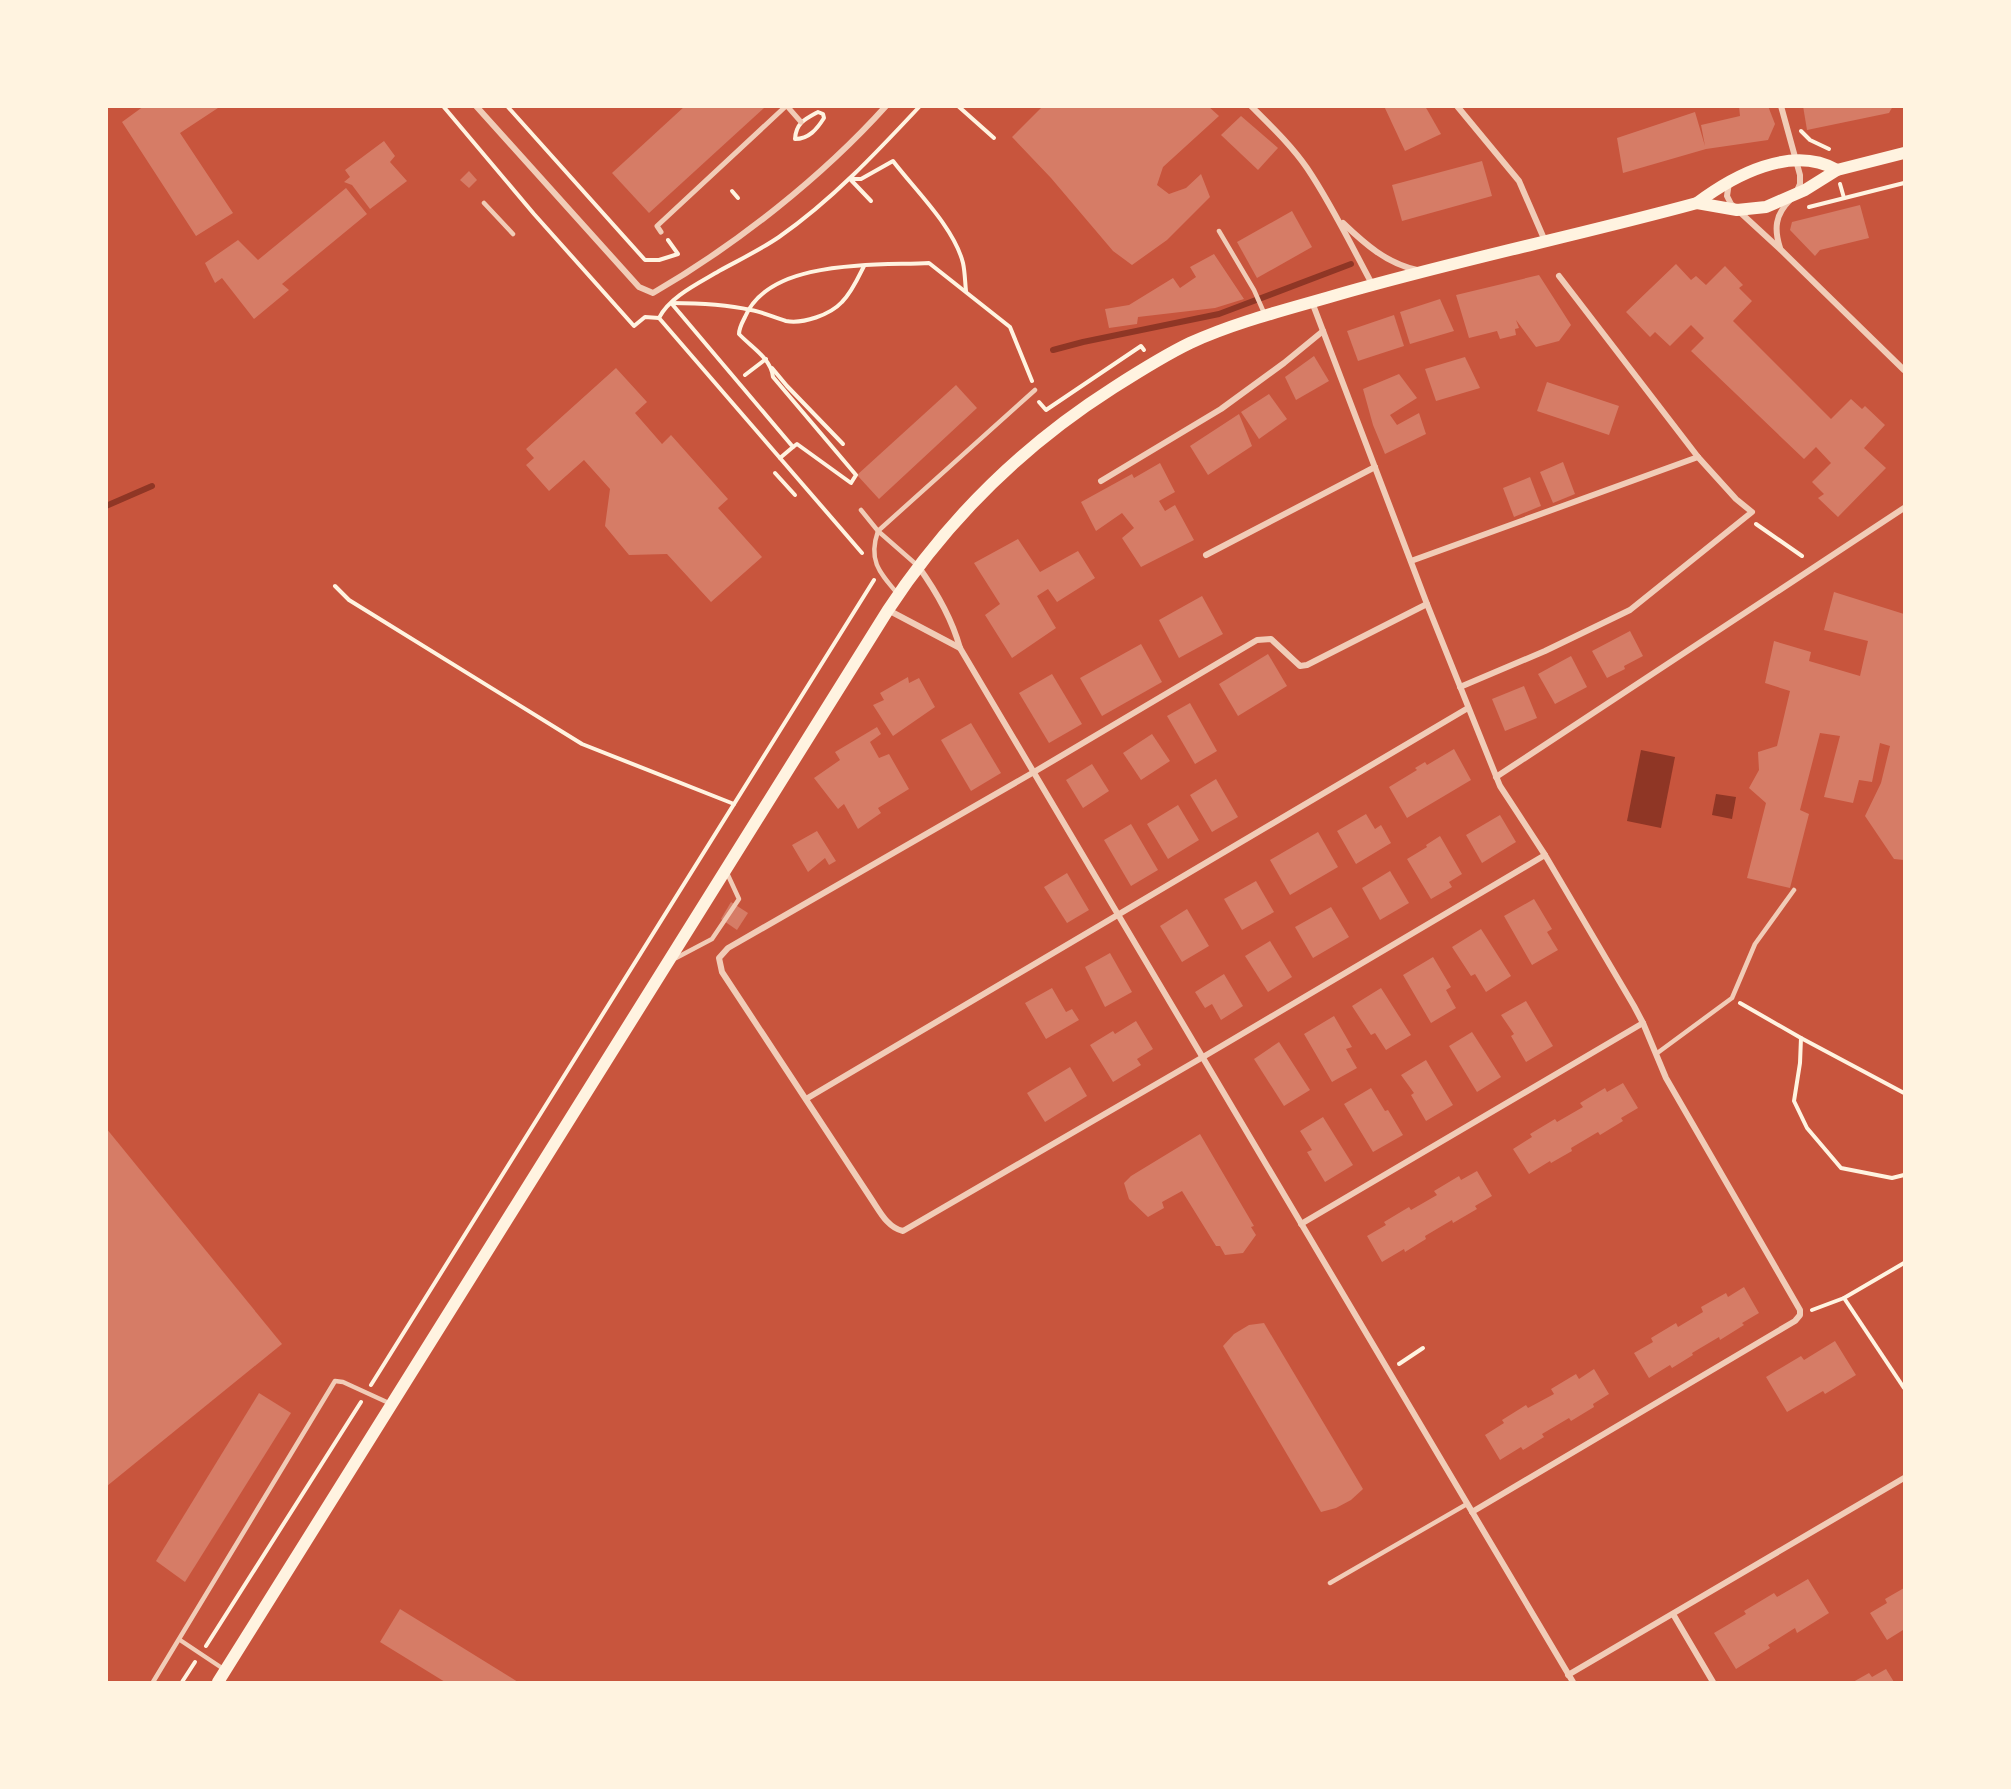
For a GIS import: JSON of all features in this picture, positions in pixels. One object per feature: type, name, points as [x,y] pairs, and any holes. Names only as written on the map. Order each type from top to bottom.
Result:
[{"type":"main road","points":[[1697,203],[1737,210],[1766,207],[1795,195],[1837,170],[1905,153]]},
{"type":"main road","points":[[218,1683],[898,594],[948,528],[984,489],[1062,422],[1141,370],[1171,353],[1264,310],[1311,302],[1421,271],[1697,203],[1730,180],[1760,168],[1796,161],[1820,163],[1837,170]]},
{"type":"street","points":[[476,106],[639,287],[653,293],[756,224],[799,190],[834,160],[886,106]]},
{"type":"street","points":[[661,232],[657,226],[787,106],[801,122]]},
{"type":"street","points":[[1251,106],[1293,150],[1306,168],[1338,219],[1372,284]]},
{"type":"street","points":[[1457,106],[1519,181],[1545,241]]},
{"type":"street","points":[[1780,249],[1775,232],[1777,218],[1795,195],[1800,181],[1781,106]]},
{"type":"street","points":[[1730,180],[1727,195],[1731,204],[1905,370]]},
{"type":"street","points":[[1338,219],[1368,246],[1389,260],[1421,271]]},
{"type":"street","points":[[1460,687],[1620,616],[1640,603],[1752,512],[1736,499],[1698,457],[1559,276]]},
{"type":"street","points":[[1311,302],[1496,777],[1545,855],[1643,1023],[1666,1078],[1799,1306],[1800,1315],[1795,1321],[1472,1512]]},
{"type":"street","points":[[1101,481],[1221,408],[1284,363],[1323,331]]},
{"type":"street","points":[[1411,561],[1698,457]]},
{"type":"street","points":[[1206,555],[1375,467]]},
{"type":"street","points":[[1496,777],[1905,508]]},
{"type":"street","points":[[918,566],[945,610],[957,634],[960,648],[1573,1683]]},
{"type":"street","points":[[1427,604],[1307,665],[1300,666],[1293,661],[1271,639],[1257,640],[1034,772],[728,948],[719,958],[722,972],[888,1223],[899,1230],[906,1230],[1545,855]]},
{"type":"street","points":[[888,610],[960,648]]},
{"type":"street","points":[[806,1100],[1468,708]]},
{"type":"street","points":[[1301,1224],[1643,1023]]},
{"type":"street","points":[[1568,1675],[1905,1478]]},
{"type":"street","points":[[1673,1614],[1713,1683]]},
{"type":"lane","points":[[484,203],[513,234]]},
{"type":"lane","points":[[1219,231],[1264,310]]},
{"type":"lane","points":[[898,594],[879,572],[874,558],[878,531],[1035,390]]},
{"type":"lane","points":[[861,510],[878,531],[918,566]]},
{"type":"lane","points":[[668,962],[712,939],[739,899],[725,870]]},
{"type":"lane","points":[[1656,1054],[1732,998],[1755,944],[1794,890]]},
{"type":"lane","points":[[153,1683],[335,1381],[343,1382],[391,1404]]},
{"type":"lane","points":[[1330,1583],[1467,1504]]},
{"type":"lane","points":[[180,1640],[225,1670]]},
{"type":"path","points":[[182,1683],[879,572],[659,318],[645,317],[634,326],[534,214],[443,106]]},
{"type":"path","points":[[507,106],[645,260],[660,260],[678,254]]},
{"type":"path","points":[[659,318],[662,311],[671,303],[701,282],[779,237],[850,179],[920,106]]},
{"type":"path","points":[[958,106],[994,138]]},
{"type":"path","points":[[1803,133],[1810,140],[1827,147],[1832,152]]},
{"type":"path","points":[[850,179],[861,179],[893,161],[938,217],[956,245],[963,263],[966,292]]},
{"type":"path","points":[[850,179],[871,201]]},
{"type":"path","points":[[1804,208],[1905,183]]},
{"type":"path","points":[[1840,184],[1844,198]]},
{"type":"path","points":[[732,191],[738,198]]},
{"type":"path","points":[[843,444],[788,386],[766,359],[739,334],[748,309],[760,294],[780,282],[830,268],[929,263],[1010,327],[1035,390]]},
{"type":"path","points":[[671,303],[701,303],[748,309],[786,321],[804,321],[823,314],[841,303],[864,266]]},
{"type":"path","points":[[671,303],[793,447]]},
{"type":"path","points":[[766,359],[772,370],[772,377],[856,475],[850,483],[797,444],[780,458]]},
{"type":"path","points":[[745,375],[766,359]]},
{"type":"path","points":[[775,473],[795,495]]},
{"type":"path","points":[[1752,512],[1756,524],[1802,556]]},
{"type":"path","points":[[335,586],[349,600],[582,744],[734,804]]},
{"type":"path","points":[[1732,998],[1801,1038],[1905,1093]]},
{"type":"path","points":[[1801,1038],[1794,1101],[1807,1128],[1841,1168],[1892,1178],[1905,1175]]},
{"type":"path","points":[[1800,1315],[1844,1298],[1905,1263]]},
{"type":"path","points":[[1844,1298],[1905,1388]]},
{"type":"path","points":[[1388,1371],[1424,1348]]},
{"type":"shaded area","points":[[1641,750],[1675,757],[1661,828],[1627,821]]},
{"type":"shaded area","points":[[1716,794],[1736,797],[1732,819],[1712,815]]},
{"type":"building","points":[[144,106],[221,106],[180,133],[233,213],[196,236],[122,122]]},
{"type":"building","points":[[685,106],[762,106],[764,108],[649,213],[612,173]]},
{"type":"building","points":[[1043,106],[1208,106],[1219,116],[1163,167],[1157,185],[1169,194],[1186,188],[1201,174],[1210,197],[1167,240],[1132,265],[1113,251],[1051,178],[1012,137]]},
{"type":"building","points":[[1384,106],[1425,106],[1441,134],[1405,151]]},
{"type":"building","points":[[1739,106],[1768,106],[1775,124],[1768,140],[1706,149],[1623,173],[1617,138],[1695,112],[1705,146],[1701,125],[1740,116]]},
{"type":"building","points":[[1803,106],[1893,106],[1889,113],[1807,130]]},
{"type":"building","points":[[1241,116],[1278,148],[1258,170],[1221,135]]},
{"type":"building","points":[[384,141],[395,156],[390,162],[407,181],[370,209],[352,185],[344,182],[350,177],[345,170]]},
{"type":"building","points":[[1482,161],[1492,196],[1402,221],[1392,185]]},
{"type":"building","points":[[469,171],[477,180],[469,188],[460,180]]},
{"type":"building","points":[[346,188],[367,214],[282,284],[289,290],[254,319],[222,278],[215,283],[205,263],[238,240],[258,260]]},
{"type":"building","points":[[1860,205],[1869,238],[1820,250],[1815,256],[1790,230],[1792,222]]},
{"type":"building","points":[[1292,211],[1312,247],[1257,278],[1237,242]]},
{"type":"building","points":[[1214,254],[1244,299],[1215,308],[1138,317],[1137,324],[1109,328],[1105,309],[1129,305],[1173,278],[1180,288],[1196,277],[1190,267]]},
{"type":"building","points":[[1676,264],[1691,280],[1696,276],[1706,285],[1725,266],[1743,285],[1739,288],[1752,301],[1733,321],[1831,419],[1851,399],[1862,409],[1865,406],[1885,425],[1864,448],[1886,468],[1838,517],[1818,498],[1824,494],[1812,482],[1831,463],[1816,447],[1804,459],[1691,351],[1704,338],[1691,325],[1670,346],[1655,332],[1650,337],[1626,312]]},
{"type":"building","points":[[1539,275],[1571,325],[1559,341],[1536,347],[1516,320],[1519,328],[1515,329],[1516,335],[1500,339],[1497,331],[1469,338],[1456,295]]},
{"type":"building","points":[[1440,299],[1454,331],[1410,344],[1400,312]]},
{"type":"building","points":[[1394,315],[1404,346],[1358,361],[1347,331]]},
{"type":"building","points":[[1314,356],[1329,381],[1296,400],[1285,377]]},
{"type":"building","points":[[1465,357],[1480,388],[1436,401],[1425,369]]},
{"type":"building","points":[[616,368],[647,402],[635,413],[662,444],[671,435],[728,499],[718,508],[762,557],[711,602],[667,554],[629,555],[605,526],[610,489],[584,460],[549,491],[526,465],[534,458],[526,449]]},
{"type":"building","points":[[1399,374],[1417,398],[1390,415],[1397,425],[1419,413],[1426,434],[1385,454],[1373,425],[1363,389]]},
{"type":"building","points":[[1547,382],[1619,406],[1609,435],[1537,411]]},
{"type":"building","points":[[956,385],[977,408],[879,499],[857,475]]},
{"type":"building","points":[[1269,394],[1287,419],[1259,439],[1241,412]]},
{"type":"building","points":[[1239,414],[1252,446],[1208,475],[1190,446]]},
{"type":"building","points":[[1563,462],[1575,494],[1553,503],[1540,472]]},
{"type":"building","points":[[1160,463],[1175,492],[1159,501],[1165,511],[1175,505],[1194,540],[1141,567],[1122,538],[1134,528],[1122,513],[1096,531],[1081,502],[1132,474],[1134,478]]},
{"type":"building","points":[[1530,477],[1541,506],[1514,517],[1503,488]]},
{"type":"building","points":[[1018,539],[1040,572],[1078,551],[1095,578],[1057,602],[1048,589],[1037,596],[1056,628],[1012,658],[985,615],[1000,604],[974,563]]},
{"type":"building","points":[[1834,592],[1904,614],[1904,860],[1894,859],[1865,816],[1881,783],[1890,746],[1880,743],[1872,782],[1859,780],[1853,803],[1824,797],[1840,736],[1820,733],[1800,810],[1809,814],[1790,888],[1747,878],[1766,803],[1749,788],[1759,770],[1758,752],[1777,746],[1790,691],[1765,683],[1774,641],[1811,652],[1809,661],[1860,676],[1868,641],[1824,630]]},
{"type":"building","points":[[1202,596],[1223,634],[1179,658],[1159,620]]},
{"type":"building","points":[[1630,631],[1643,656],[1607,678],[1592,651]]},
{"type":"building","points":[[1141,644],[1162,682],[1102,716],[1080,678]]},
{"type":"building","points":[[1268,654],[1287,686],[1238,716],[1219,684]]},
{"type":"building","points":[[1571,656],[1587,687],[1555,704],[1538,674]]},
{"type":"building","points":[[1052,674],[1082,724],[1049,743],[1019,693]]},
{"type":"building","points":[[908,677],[909,683],[919,678],[935,707],[893,736],[873,705],[884,700],[880,693]]},
{"type":"building","points":[[1524,686],[1537,718],[1505,731],[1492,699]]},
{"type":"building","points":[[1190,703],[1217,751],[1195,764],[1167,716]]},
{"type":"building","points":[[971,723],[1001,773],[971,791],[941,740]]},
{"type":"building","points":[[877,727],[881,734],[870,742],[879,758],[889,754],[909,789],[878,808],[881,813],[858,829],[844,804],[838,809],[814,778],[840,760],[835,752]]},
{"type":"building","points":[[1152,734],[1170,761],[1141,780],[1123,753]]},
{"type":"building","points":[[1454,749],[1471,780],[1407,818],[1389,787],[1417,770],[1415,768],[1425,762],[1427,765]]},
{"type":"building","points":[[1092,764],[1109,791],[1083,808],[1066,780]]},
{"type":"building","points":[[1216,779],[1238,817],[1212,832],[1190,795]]},
{"type":"building","points":[[1178,805],[1199,840],[1168,859],[1147,824]]},
{"type":"building","points":[[1366,814],[1375,829],[1381,825],[1391,843],[1356,864],[1337,831]]},
{"type":"building","points":[[1500,815],[1516,842],[1482,863],[1466,835]]},
{"type":"building","points":[[1131,824],[1158,870],[1131,886],[1104,840]]},
{"type":"building","points":[[817,831],[836,861],[829,865],[825,858],[808,872],[792,845]]},
{"type":"building","points":[[1318,832],[1338,867],[1290,895],[1270,860]]},
{"type":"building","points":[[1440,836],[1462,874],[1449,882],[1452,887],[1431,899],[1407,859]]},
{"type":"building","points":[[1390,871],[1409,903],[1380,920],[1362,888]]},
{"type":"building","points":[[1067,873],[1089,910],[1067,923],[1044,887]]},
{"type":"building","points":[[1256,881],[1274,912],[1242,930],[1224,899]]},
{"type":"building","points":[[1534,899],[1552,929],[1547,932],[1558,950],[1532,965],[1504,916]]},
{"type":"building","points":[[731,902],[748,913],[737,930],[721,919]]},
{"type":"building","points":[[1331,907],[1349,937],[1313,958],[1295,927]]},
{"type":"building","points":[[1187,909],[1209,946],[1182,962],[1160,926]]},
{"type":"building","points":[[1481,929],[1511,976],[1486,992],[1475,974],[1471,976],[1452,947]]},
{"type":"building","points":[[1270,941],[1292,977],[1268,992],[1245,956]]},
{"type":"building","points":[[1110,953],[1132,992],[1105,1007],[1085,967]]},
{"type":"building","points":[[1433,957],[1451,987],[1446,990],[1456,1008],[1431,1023],[1403,975]]},
{"type":"building","points":[[1224,974],[1243,1006],[1221,1020],[1212,1004],[1205,1008],[1195,992]]},
{"type":"building","points":[[1052,988],[1066,1012],[1072,1009],[1079,1020],[1046,1039],[1025,1003]]},
{"type":"building","points":[[1381,988],[1411,1035],[1386,1050],[1375,1033],[1371,1035],[1352,1006]]},
{"type":"building","points":[[1526,1001],[1553,1046],[1526,1062],[1511,1036],[1514,1034],[1501,1015]]},
{"type":"building","points":[[1334,1016],[1352,1047],[1346,1049],[1357,1068],[1332,1082],[1304,1034]]},
{"type":"building","points":[[1136,1021],[1153,1049],[1137,1059],[1141,1065],[1113,1082],[1090,1045],[1113,1031],[1115,1034]]},
{"type":"building","points":[[1472,1032],[1501,1077],[1477,1092],[1449,1046]]},
{"type":"building","points":[[1279,1042],[1310,1090],[1284,1106],[1254,1059]]},
{"type":"building","points":[[1426,1060],[1453,1105],[1426,1121],[1411,1095],[1414,1093],[1401,1075]]},
{"type":"building","points":[[1070,1067],[1087,1096],[1045,1122],[1027,1093]]},
{"type":"building","points":[[1623,1083],[1638,1108],[1621,1118],[1623,1121],[1600,1135],[1598,1132],[1571,1148],[1572,1151],[1529,1174],[1513,1149],[1532,1137],[1530,1134],[1555,1119],[1557,1122],[1583,1107],[1580,1103],[1605,1088],[1607,1092]]},
{"type":"building","points":[[1371,1088],[1403,1135],[1373,1152],[1344,1104]]},
{"type":"building","points":[[1323,1117],[1353,1165],[1325,1182],[1307,1152],[1312,1150],[1300,1131]]},
{"type":"building","points":[[106,1128],[282,1344],[107,1486],[106,1485]]},
{"type":"building","points":[[1200,1134],[1254,1226],[1251,1227],[1256,1235],[1243,1253],[1225,1255],[1220,1246],[1216,1246],[1182,1191],[1162,1202],[1164,1208],[1148,1217],[1129,1199],[1124,1183],[1131,1176]]},
{"type":"building","points":[[1477,1171],[1492,1196],[1475,1206],[1477,1209],[1453,1223],[1452,1220],[1425,1236],[1426,1239],[1405,1252],[1404,1249],[1382,1262],[1367,1236],[1386,1225],[1384,1222],[1409,1207],[1411,1210],[1437,1195],[1434,1191],[1459,1176],[1461,1180]]},
{"type":"building","points":[[1744,1287],[1759,1313],[1720,1340],[1719,1337],[1672,1368],[1670,1365],[1649,1378],[1634,1353],[1653,1342],[1651,1338],[1676,1323],[1678,1327],[1703,1312],[1701,1307],[1726,1293],[1728,1297]]},
{"type":"building","points":[[1264,1323],[1363,1489],[1351,1500],[1336,1508],[1321,1512],[1223,1346],[1234,1334],[1249,1325]]},
{"type":"building","points":[[1835,1341],[1856,1375],[1825,1394],[1823,1391],[1787,1412],[1766,1377],[1801,1356],[1804,1360]]},
{"type":"building","points":[[1594,1369],[1609,1394],[1593,1404],[1594,1407],[1571,1421],[1569,1418],[1542,1434],[1544,1437],[1523,1450],[1521,1447],[1500,1460],[1485,1435],[1504,1423],[1502,1420],[1526,1405],[1528,1408],[1554,1394],[1551,1389],[1576,1374],[1579,1379]]},
{"type":"building","points":[[259,1393],[291,1413],[185,1582],[156,1561]]},
{"type":"building","points":[[1808,1579],[1829,1613],[1797,1633],[1795,1628],[1768,1645],[1770,1648],[1736,1669],[1714,1633],[1746,1614],[1744,1611],[1774,1593],[1777,1597]]},
{"type":"building","points":[[1904,1588],[1904,1633],[1903,1630],[1887,1640],[1870,1613],[1887,1603],[1885,1599]]},
{"type":"building","points":[[400,1609],[518,1682],[445,1682],[380,1642]]},
{"type":"building","points":[[1886,1669],[1894,1682],[1853,1682],[1869,1673],[1872,1677]]},
{"type":"waterway","points":[[1053,350],[1219,314],[1351,264]]},
{"type":"waterway","points":[[106,506],[152,486]]}]
